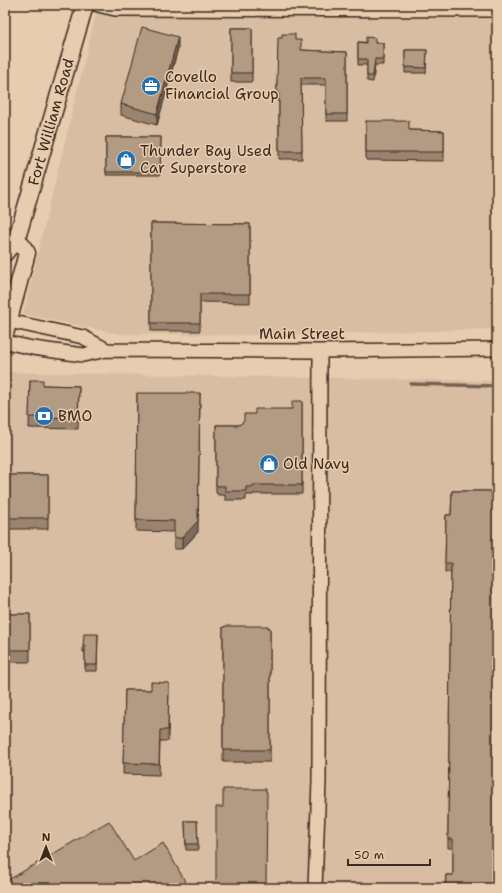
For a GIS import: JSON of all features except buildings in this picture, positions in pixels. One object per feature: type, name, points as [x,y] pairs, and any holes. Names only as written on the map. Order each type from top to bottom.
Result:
[{"type":"main road","name":"Fort William Road","points":[[5,253],[17,238],[84,5]]},
{"type":"main road","points":[[6,325],[27,253],[17,238]]},
{"type":"street","points":[[98,5],[115,9],[497,10]]},
{"type":"street","name":"Main Street","points":[[6,325],[83,337],[107,350]]},
{"type":"street","name":"Main Street","points":[[5,342],[32,348],[83,355],[107,350],[320,351],[497,349]]},
{"type":"street","points":[[315,888],[319,774],[320,351]]},
{"type":"shaded area","points":[[98,5],[497,5],[497,329],[280,335],[118,334],[23,314]]},
{"type":"shaded area","points":[[5,372],[497,381],[497,888],[5,888]]},
{"type":"waterway","points":[[411,384],[497,386]]},
{"type":"place","name":"Covello Financial Group","points":[[151,86]]},
{"type":"place","name":"Thunder Bay Used Car Superstore","points":[[126,160]]},
{"type":"place","name":"BMO","points":[[44,416]]},
{"type":"place","name":"Old Navy","points":[[269,464]]}]
